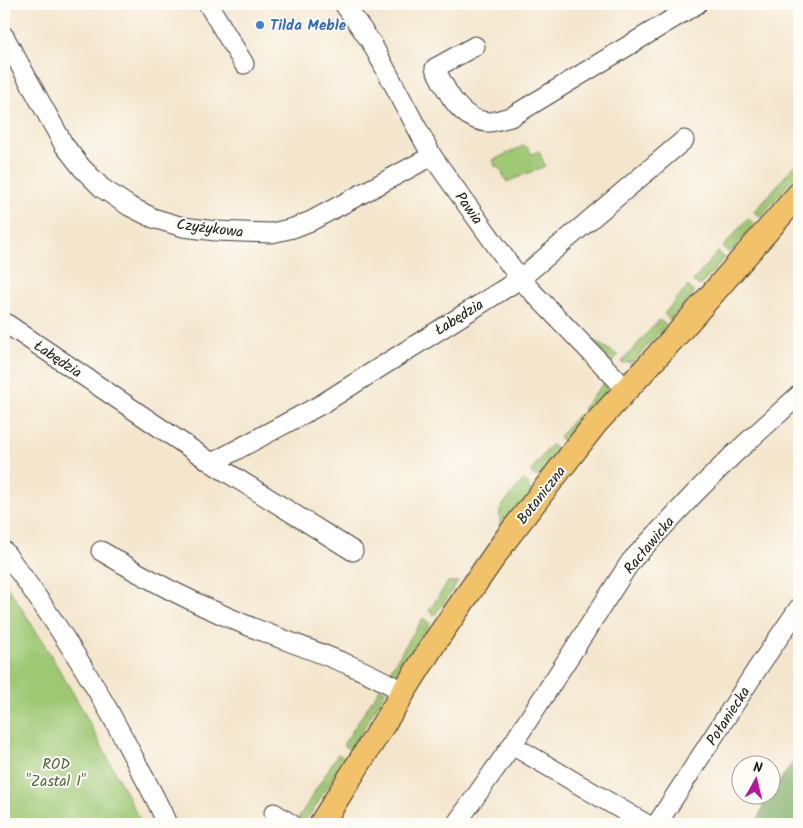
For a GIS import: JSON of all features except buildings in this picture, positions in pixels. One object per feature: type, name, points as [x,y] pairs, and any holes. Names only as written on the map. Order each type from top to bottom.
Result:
[{"type":"main road","name":"Botaniczna","points":[[320,824],[436,640],[506,539],[595,424],[799,194]]},
{"type":"street","points":[[208,4],[244,64]]},
{"type":"street","name":"Pawia","points":[[344,4],[371,42],[432,156],[520,279],[626,389]]},
{"type":"street","points":[[475,46],[435,68],[454,103],[470,117],[488,122],[511,117],[697,4]]},
{"type":"street","name":"Czyżykowa","points":[[4,36],[64,145],[82,168],[102,188],[129,206],[153,218],[182,227],[245,233],[272,233],[293,228],[311,221],[432,156]]},
{"type":"street","name":"Łabędzia","points":[[212,463],[322,404],[520,279],[684,140]]},
{"type":"street","name":"Łabędzia","points":[[4,322],[212,463],[353,551]]},
{"type":"street","name":"Racławicka","points":[[456,824],[512,746],[631,561],[733,455],[799,394]]},
{"type":"street","points":[[4,551],[42,604],[92,682],[129,748],[167,823]]},
{"type":"street","points":[[101,551],[164,586],[238,622],[356,668],[403,692]]},
{"type":"street","name":"Połaniecka","points":[[658,824],[759,666],[799,608]]},
{"type":"street","points":[[512,746],[646,824]]},
{"type":"street","points":[[274,813],[291,824]]},
{"type":"green space","points":[[523,146],[527,147],[532,154],[539,151],[545,166],[507,182],[499,167],[496,168],[493,160]]},
{"type":"green space","points":[[799,160],[799,172],[760,217],[754,212]]},
{"type":"green space","points":[[748,218],[754,224],[730,253],[723,247]]},
{"type":"green space","points":[[718,252],[724,259],[700,286],[693,281]]},
{"type":"green space","points":[[688,286],[694,293],[670,320],[664,314]]},
{"type":"green space","points":[[659,320],[666,325],[633,362],[621,363]]},
{"type":"green space","points":[[576,325],[597,343],[618,355],[612,363]]},
{"type":"green space","points":[[604,383],[607,389],[589,413],[584,410],[583,408]]},
{"type":"green space","points":[[577,415],[582,421],[567,441],[562,440],[559,437]]},
{"type":"green space","points":[[551,445],[555,447],[558,454],[542,477],[535,476],[530,472]]},
{"type":"green space","points":[[523,480],[528,484],[531,492],[500,532],[500,509]]},
{"type":"green space","name":"ROD \"Zastal I\"","points":[[4,581],[80,705],[142,824],[4,824]]},
{"type":"green space","points":[[448,582],[458,582],[435,615],[429,611]]},
{"type":"green space","points":[[423,618],[430,624],[393,680],[386,677]]},
{"type":"green space","points":[[380,688],[386,691],[350,750],[343,745]]},
{"type":"green space","points":[[799,753],[799,824],[756,824],[763,806],[780,806],[780,781]]},
{"type":"green space","points":[[338,754],[345,758],[314,809],[302,824],[298,824],[296,822]]},
{"type":"place","name":"Tilda Meble","points":[[260,25]]}]
